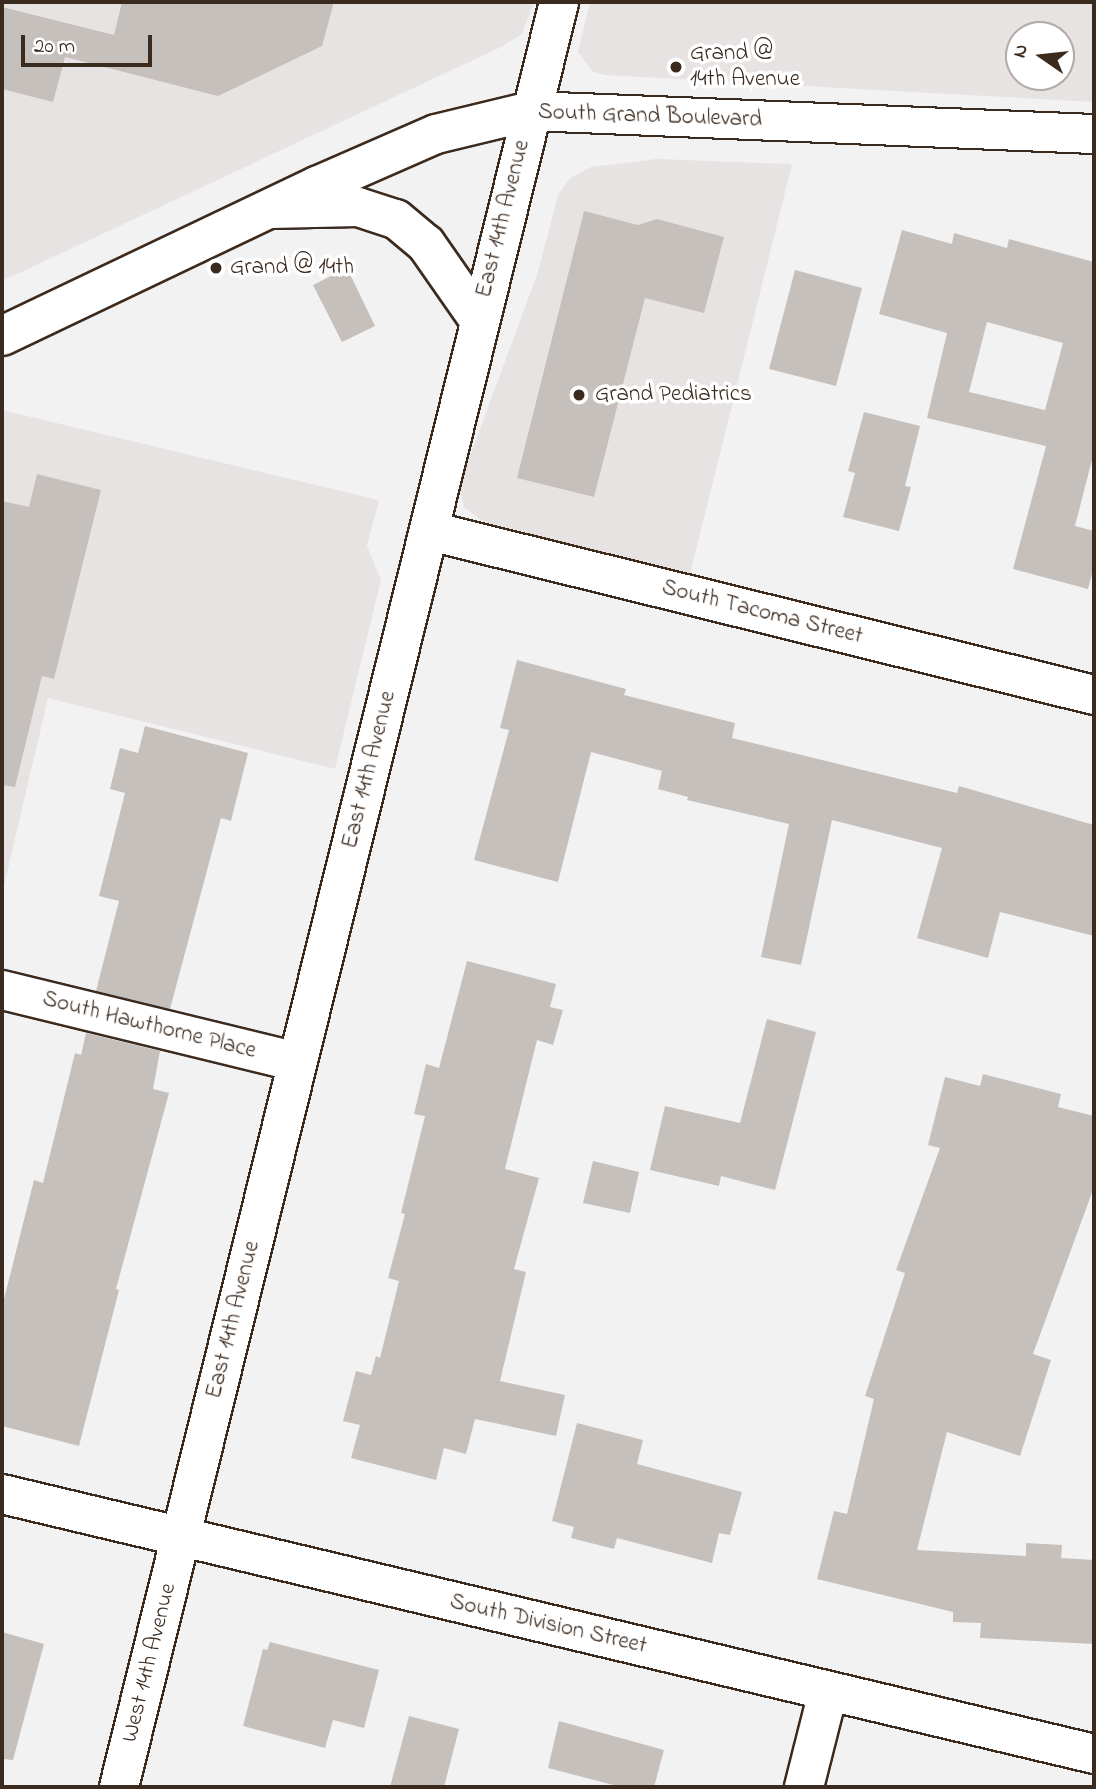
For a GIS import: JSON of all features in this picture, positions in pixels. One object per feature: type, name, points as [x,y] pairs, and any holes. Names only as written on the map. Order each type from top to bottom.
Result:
[{"type":"street","name":"East 14th Avenue","points":[[181,1538],[559,2]]},
{"type":"street","name":"South Grand Boulevard","points":[[2,336],[436,134],[531,111],[1094,134]]},
{"type":"street","points":[[271,209],[358,207],[396,219],[426,244],[479,320]]},
{"type":"street","name":"South Tacoma Street","points":[[429,531],[1094,695]]},
{"type":"street","name":"South Hawthorne Place","points":[[2,990],[297,1062]]},
{"type":"street","name":"South Division Street","points":[[2,1494],[1094,1754]]},
{"type":"street","name":"West 14th Avenue","points":[[119,1787],[181,1538]]},
{"type":"street","points":[[804,1787],[828,1692]]},
{"type":"shaded area","points":[[2,2],[534,2],[522,34],[501,47],[2,281]]},
{"type":"shaded area","points":[[590,2],[1094,2],[1094,102],[604,75],[592,71],[578,52]]},
{"type":"shaded area","points":[[657,159],[792,164],[690,574],[484,522],[464,507],[459,486],[538,272],[558,195],[570,178],[591,167]]},
{"type":"shaded area","points":[[2,410],[379,500],[367,546],[381,580],[335,769],[48,698],[2,894]]},
{"type":"building","points":[[122,2],[334,2],[322,46],[218,96],[65,57],[53,102],[2,89],[2,7],[114,35]]},
{"type":"building","name":"Grand Pediatrics","points":[[584,211],[638,225],[657,219],[724,237],[704,313],[645,298],[594,497],[517,478]]},
{"type":"building","points":[[902,230],[952,244],[954,233],[1007,248],[1009,239],[1094,262],[1094,452],[1075,526],[1094,531],[1094,566],[1088,589],[1013,569],[1046,446],[927,418],[947,333],[879,314]],"holes":[[[987,322],[1063,343],[1045,410],[969,392]]]},
{"type":"building","points":[[347,268],[375,326],[342,342],[313,285]]},
{"type":"building","points":[[795,270],[862,288],[836,386],[769,369]]},
{"type":"building","points":[[864,412],[920,426],[905,486],[911,487],[899,531],[843,517],[855,473],[848,471]]},
{"type":"building","points":[[37,474],[101,490],[54,679],[42,676],[15,787],[2,785],[2,501],[29,507]]},
{"type":"building","points":[[517,660],[626,689],[624,695],[735,723],[732,738],[957,793],[959,786],[1094,825],[1094,936],[1000,912],[988,958],[917,938],[942,848],[832,820],[801,965],[761,957],[789,824],[687,800],[688,797],[658,789],[662,771],[591,752],[558,882],[474,860],[509,730],[500,728]]},
{"type":"building","points":[[145,726],[248,753],[231,821],[221,818],[170,1009],[96,991],[119,901],[99,896],[125,793],[110,789],[120,748],[138,753]]},
{"type":"building","points":[[467,961],[556,984],[550,1007],[563,1010],[553,1045],[537,1040],[505,1169],[539,1178],[514,1269],[526,1272],[500,1381],[565,1395],[556,1436],[475,1419],[466,1454],[444,1448],[436,1480],[351,1458],[360,1425],[343,1421],[356,1371],[371,1375],[376,1356],[380,1358],[399,1281],[388,1278],[405,1214],[401,1213],[425,1116],[414,1114],[426,1064],[439,1068]]},
{"type":"building","points":[[767,1019],[816,1032],[775,1190],[721,1176],[719,1186],[650,1170],[665,1106],[740,1123]]},
{"type":"building","points":[[86,1033],[160,1051],[153,1089],[169,1093],[116,1289],[119,1290],[79,1446],[2,1426],[2,1307],[34,1180],[43,1183],[75,1053],[81,1055]]},
{"type":"building","points":[[983,1074],[1061,1094],[1058,1107],[1094,1116],[1094,1187],[1033,1354],[1051,1360],[1020,1456],[947,1432],[917,1550],[1026,1556],[1026,1543],[1062,1545],[1061,1558],[1094,1560],[1094,1644],[980,1638],[981,1623],[953,1622],[953,1612],[817,1579],[834,1511],[847,1514],[874,1399],[865,1396],[905,1273],[896,1270],[940,1148],[928,1145],[945,1077],[980,1086]]},
{"type":"building","points":[[593,1161],[639,1172],[630,1213],[583,1203]]},
{"type":"building","points":[[577,1423],[643,1440],[637,1464],[742,1492],[730,1535],[719,1533],[712,1563],[617,1538],[614,1549],[571,1538],[574,1527],[552,1521]]},
{"type":"building","points":[[2,1632],[44,1644],[13,1760],[2,1759]]},
{"type":"building","points":[[270,1642],[379,1670],[364,1728],[333,1720],[325,1748],[243,1726],[263,1649],[267,1650]]},
{"type":"building","points":[[409,1716],[459,1729],[444,1787],[390,1787]]},
{"type":"building","points":[[559,1721],[664,1750],[654,1787],[621,1787],[548,1768]]},
{"type":"place","name":"Grand @ 14th Avenue","points":[[676,67]]},
{"type":"place","name":"Grand @ 14th","points":[[216,268]]},
{"type":"place","name":"Grand Pediatrics","points":[[579,395]]}]
